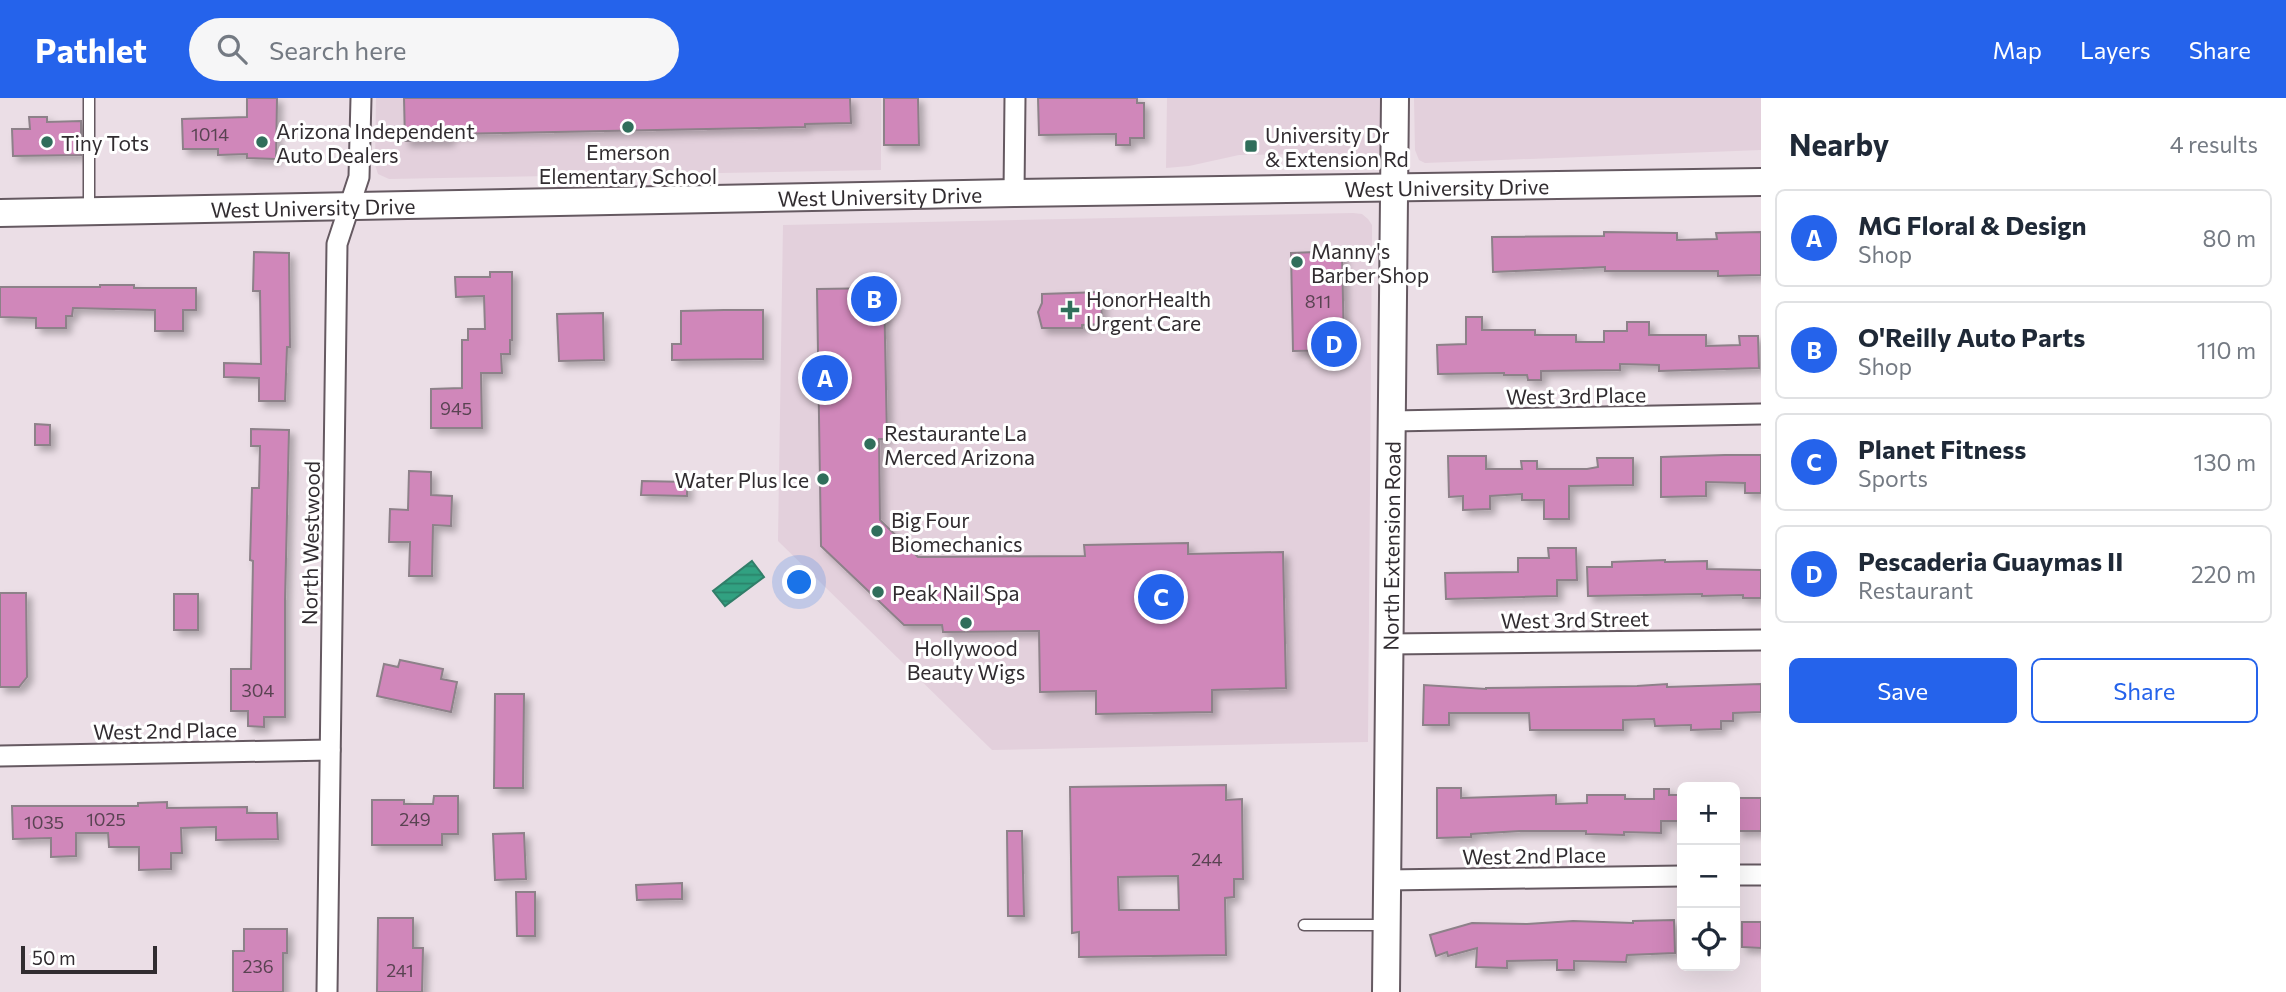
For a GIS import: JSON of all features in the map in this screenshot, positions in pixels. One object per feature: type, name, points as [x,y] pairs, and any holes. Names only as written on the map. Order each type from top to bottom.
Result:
[{"type":"main road","name":"North Extension Road","points":[[1386,992],[1395,98]]},
{"type":"main road","name":"West University Drive","points":[[0,213],[1014,193],[1761,182]]},
{"type":"street","name":"North Westwood","points":[[327,992],[337,244],[359,177],[361,98]]},
{"type":"street","points":[[1014,193],[1015,98]]},
{"type":"street","name":"West 3rd Place","points":[[1392,421],[1761,414]]},
{"type":"street","name":"West 3rd Street","points":[[1389,644],[1761,640]]},
{"type":"street","name":"West 2nd Place","points":[[0,756],[330,750]]},
{"type":"street","points":[[1740,875],[1761,875]]},
{"type":"street","name":"West 2nd Place","points":[[1386,880],[1677,876]]},
{"type":"lane","points":[[89,98],[89,212]]},
{"type":"lane","points":[[1304,925],[1386,925]]},
{"type":"shaded area","name":"Emerson Elementary School","points":[[376,98],[881,98],[881,170],[389,179],[378,174],[375,165]]},
{"type":"shaded area","points":[[1167,98],[1382,98],[1380,150],[1375,159],[1368,162],[1307,154],[1239,155],[1166,168]]},
{"type":"shaded area","points":[[1414,98],[1761,98],[1761,150],[1425,163],[1419,160],[1415,150]]},
{"type":"shaded area","points":[[1362,214],[1372,225],[1368,742],[992,750],[778,541],[783,225]]},
{"type":"shaded area","points":[[752,561],[764,577],[725,606],[713,591]]},
{"type":"building","points":[[247,98],[277,98],[276,159],[247,158],[247,154],[218,155],[218,149],[183,149],[182,119],[247,117]]},
{"type":"building","points":[[404,98],[850,98],[851,123],[805,124],[805,127],[449,134],[449,140],[405,141]]},
{"type":"building","points":[[884,98],[918,98],[919,145],[884,145]]},
{"type":"building","points":[[1038,98],[1137,98],[1137,103],[1144,103],[1144,138],[1130,138],[1130,145],[1116,145],[1116,134],[1039,135]]},
{"type":"building","name":"Tiny Tots","points":[[29,117],[47,117],[47,122],[81,121],[81,155],[13,156],[12,129],[30,129]]},
{"type":"building","points":[[1604,232],[1677,233],[1677,240],[1717,239],[1716,233],[1761,232],[1761,275],[1718,276],[1718,271],[1605,271],[1605,267],[1493,272],[1492,237],[1604,236]]},
{"type":"building","points":[[1342,251],[1344,350],[1293,351],[1291,253]]},
{"type":"building","points":[[254,252],[289,253],[290,347],[287,347],[285,401],[259,401],[259,378],[224,377],[224,363],[261,364],[260,291],[253,291]]},
{"type":"building","points":[[490,272],[512,272],[510,354],[501,354],[502,373],[481,373],[482,428],[431,428],[431,389],[462,388],[462,340],[468,340],[468,329],[485,329],[484,296],[456,297],[455,277],[490,277]]},
{"type":"building","points":[[100,285],[196,288],[196,310],[183,310],[183,331],[155,331],[155,310],[73,308],[72,316],[66,316],[66,328],[36,328],[36,318],[0,317],[0,287]]},
{"type":"building","points":[[884,288],[887,439],[879,439],[880,520],[918,557],[1085,556],[1084,545],[1188,543],[1188,554],[1283,552],[1286,688],[1212,690],[1212,712],[1096,714],[1096,691],[1040,692],[1039,631],[943,632],[942,625],[904,625],[821,546],[817,289]]},
{"type":"building","name":"HonorHealth Urgent Care","points":[[1101,292],[1102,324],[1082,325],[1082,328],[1042,328],[1038,312],[1042,294]]},
{"type":"building","points":[[763,310],[763,359],[672,360],[672,344],[681,344],[681,311]]},
{"type":"building","points":[[603,313],[604,360],[559,361],[557,314]]},
{"type":"building","points":[[1466,317],[1482,317],[1482,330],[1535,330],[1535,335],[1576,335],[1576,342],[1604,342],[1604,331],[1627,331],[1627,322],[1649,322],[1649,335],[1706,335],[1706,346],[1740,345],[1739,336],[1758,336],[1759,368],[1659,371],[1659,365],[1620,364],[1620,370],[1541,371],[1541,380],[1528,380],[1527,375],[1504,373],[1438,374],[1437,345],[1466,344]]},
{"type":"building","points":[[35,424],[50,425],[50,445],[35,445]]},
{"type":"building","points":[[251,429],[289,430],[285,717],[264,717],[264,727],[248,726],[248,711],[231,711],[231,669],[251,669],[252,488],[259,488],[260,446],[251,446]]},
{"type":"building","points":[[1761,455],[1761,493],[1745,493],[1745,483],[1706,482],[1706,496],[1661,497],[1661,457]]},
{"type":"building","points":[[1448,456],[1486,456],[1486,469],[1522,469],[1521,461],[1537,461],[1537,469],[1587,469],[1598,467],[1597,458],[1633,458],[1633,485],[1569,486],[1569,519],[1544,519],[1544,500],[1522,500],[1522,494],[1490,496],[1490,509],[1463,510],[1463,496],[1449,497]]},
{"type":"building","points":[[409,471],[431,472],[431,495],[452,496],[451,526],[433,525],[432,576],[409,576],[410,542],[389,542],[390,509],[408,510]]},
{"type":"building","points":[[642,481],[687,482],[687,496],[641,495]]},
{"type":"building","points":[[1548,548],[1576,548],[1577,580],[1557,580],[1557,596],[1446,599],[1445,573],[1518,572],[1518,558],[1549,558]]},
{"type":"building","points":[[1707,561],[1707,569],[1761,570],[1761,598],[1702,594],[1588,596],[1587,567],[1612,567],[1612,562]]},
{"type":"building","points":[[0,593],[26,593],[27,677],[19,687],[0,687]]},
{"type":"building","points":[[174,594],[198,594],[198,630],[174,630]]},
{"type":"building","points":[[400,660],[443,669],[441,679],[457,682],[451,712],[377,696],[384,664],[398,667]]},
{"type":"building","points":[[1667,684],[1667,687],[1761,684],[1761,712],[1733,713],[1733,721],[1721,721],[1721,729],[1691,730],[1691,725],[1655,726],[1654,719],[1623,720],[1623,730],[1530,730],[1529,713],[1449,713],[1449,725],[1423,725],[1424,685],[1486,689]]},
{"type":"building","points":[[495,694],[524,694],[523,788],[494,788]]},
{"type":"building","points":[[1226,785],[1226,800],[1242,799],[1243,879],[1234,879],[1234,897],[1225,898],[1226,955],[1079,957],[1079,932],[1072,933],[1070,787]],"holes":[[[1178,876],[1179,910],[1119,910],[1118,877]]]},
{"type":"building","points":[[1437,788],[1461,788],[1461,798],[1556,795],[1556,804],[1587,803],[1587,795],[1625,795],[1625,799],[1654,799],[1654,789],[1669,789],[1669,795],[1677,795],[1677,821],[1661,821],[1661,833],[1624,832],[1624,835],[1586,834],[1586,831],[1520,831],[1437,838]]},
{"type":"building","points":[[434,796],[458,796],[458,834],[442,834],[442,845],[372,845],[372,800],[433,804]]},
{"type":"building","points":[[1740,798],[1761,798],[1761,831],[1740,831]]},
{"type":"building","points":[[167,802],[167,808],[247,807],[247,813],[277,813],[278,839],[216,840],[216,827],[181,828],[182,853],[171,853],[171,869],[139,870],[139,847],[109,847],[108,833],[76,833],[76,856],[51,857],[51,838],[13,839],[12,806],[138,806],[138,803]]},
{"type":"building","points":[[1007,831],[1022,831],[1024,916],[1008,916]]},
{"type":"building","points":[[524,833],[526,879],[495,880],[493,834]]},
{"type":"building","points":[[682,883],[682,899],[637,900],[636,885]]},
{"type":"building","points":[[516,892],[535,892],[535,936],[517,936]]},
{"type":"building","points":[[378,918],[413,918],[413,948],[423,948],[422,992],[377,992]]},
{"type":"building","points":[[1674,920],[1675,953],[1627,955],[1626,962],[1574,961],[1574,970],[1557,970],[1557,960],[1507,961],[1507,968],[1476,967],[1477,948],[1448,956],[1447,952],[1436,956],[1430,935],[1472,923],[1633,923]]},
{"type":"building","points":[[1742,922],[1761,922],[1761,948],[1742,947]]},
{"type":"building","points":[[244,929],[287,929],[287,953],[283,953],[283,992],[233,992],[233,951],[244,951]]},
{"type":"place","name":"Emerson Elementary School","points":[[628,127]]},
{"type":"place","name":"Tiny Tots","points":[[47,142]]},
{"type":"place","name":"Arizona Independent Auto Dealers","points":[[262,142]]},
{"type":"place","name":"University Dr & Extension Rd","points":[[1251,146]]},
{"type":"place","name":"Manny's Barber Shop","points":[[1297,262]]},
{"type":"place","name":"O'Reilly Auto Parts","points":[[874,299]]},
{"type":"place","name":"HonorHealth Urgent Care","points":[[1070,310]]},
{"type":"place","name":"Pescaderia Guaymas II","points":[[1334,344]]},
{"type":"place","name":"MG Floral & Design","points":[[825,378]]},
{"type":"place","name":"Restaurante La Merced Arizona","points":[[870,444]]},
{"type":"place","name":"Water Plus Ice","points":[[823,479]]},
{"type":"place","name":"Big Four Biomechanics","points":[[877,531]]},
{"type":"place","name":"Peak Nail Spa","points":[[878,592]]},
{"type":"place","name":"Planet Fitness","points":[[1161,597]]},
{"type":"place","name":"Hollywood Beauty Wigs","points":[[966,623]]}]
